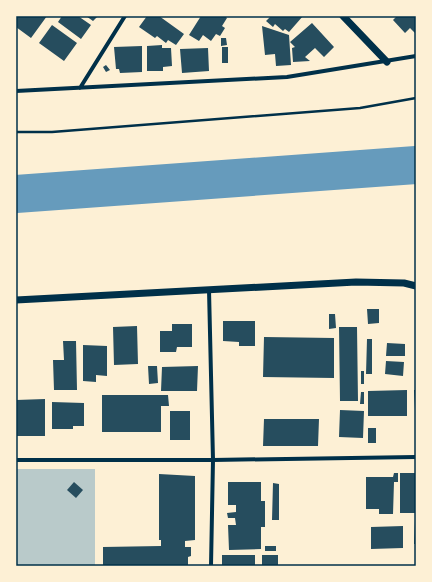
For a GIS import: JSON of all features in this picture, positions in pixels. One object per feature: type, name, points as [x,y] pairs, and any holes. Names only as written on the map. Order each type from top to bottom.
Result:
[{"type":"street","points":[[80,88],[125,16]]},
{"type":"street","points":[[343,16],[386,62]]},
{"type":"street","points":[[16,91],[287,77],[416,56]]},
{"type":"street","points":[[16,300],[356,282],[404,283],[416,286]]},
{"type":"street","points":[[209,290],[213,460],[211,566]]},
{"type":"street","points":[[16,460],[213,460],[416,457]]},
{"type":"path","points":[[16,132],[52,132],[360,108],[416,98]]},
{"type":"shaded area","points":[[16,469],[95,469],[95,566],[16,566]]},
{"type":"building","points":[[16,16],[47,16],[31,38],[16,27]]},
{"type":"building","points":[[62,16],[78,16],[91,25],[81,39],[58,22]]},
{"type":"building","points":[[86,16],[98,16],[93,21]]},
{"type":"building","points":[[147,16],[159,16],[184,34],[176,45],[168,40],[166,43],[157,36],[155,38],[139,27]]},
{"type":"building","points":[[201,16],[225,16],[227,18],[222,26],[225,28],[220,36],[216,34],[211,41],[203,35],[199,41],[189,35]]},
{"type":"building","points":[[271,16],[303,16],[289,32],[285,29],[283,31],[275,24],[273,27],[266,21]]},
{"type":"building","points":[[397,16],[416,16],[416,34],[410,28],[405,33],[393,20]]},
{"type":"building","points":[[312,23],[334,47],[324,57],[315,48],[305,57],[310,61],[293,62],[292,48],[295,47],[290,42]]},
{"type":"building","points":[[52,25],[77,43],[64,61],[39,43]]},
{"type":"building","points":[[262,26],[289,35],[291,65],[276,66],[275,54],[265,55]]},
{"type":"building","points":[[221,38],[226,38],[227,45],[221,46]]},
{"type":"building","points":[[162,45],[162,48],[171,48],[172,66],[163,67],[163,71],[147,71],[147,46]]},
{"type":"building","points":[[142,46],[142,72],[120,73],[119,69],[116,69],[114,47]]},
{"type":"building","points":[[222,47],[228,47],[228,63],[222,63]]},
{"type":"building","points":[[208,48],[209,71],[182,73],[180,49]]},
{"type":"building","points":[[106,65],[110,70],[106,72],[103,67]]},
{"type":"building","points":[[367,309],[379,309],[379,323],[368,324]]},
{"type":"building","points":[[329,314],[335,314],[336,328],[329,329]]},
{"type":"building","points":[[223,321],[255,321],[255,346],[239,346],[239,342],[223,341]]},
{"type":"building","points":[[172,324],[192,324],[192,347],[177,347],[176,352],[160,352],[160,331],[172,331]]},
{"type":"building","points":[[137,326],[138,364],[114,365],[113,327]]},
{"type":"building","points":[[339,327],[357,327],[358,401],[340,401]]},
{"type":"building","points":[[264,337],[334,338],[334,378],[263,377]]},
{"type":"building","points":[[367,339],[372,339],[372,374],[366,374]]},
{"type":"building","points":[[63,341],[76,341],[77,390],[54,390],[53,360],[64,360]]},
{"type":"building","points":[[387,343],[405,344],[405,356],[386,356]]},
{"type":"building","points":[[83,345],[107,346],[107,376],[96,375],[96,382],[83,381]]},
{"type":"building","points":[[386,361],[404,362],[403,376],[385,374]]},
{"type":"building","points":[[148,366],[157,366],[158,383],[149,384]]},
{"type":"building","points":[[198,366],[197,391],[161,391],[162,367]]},
{"type":"building","points":[[361,371],[364,371],[364,384],[361,384]]},
{"type":"building","points":[[407,390],[407,416],[368,416],[368,391]]},
{"type":"building","points":[[414,390],[416,390],[416,409],[415,409]]},
{"type":"building","points":[[361,392],[364,392],[364,404],[360,404]]},
{"type":"building","points":[[102,395],[168,395],[169,406],[161,406],[161,432],[102,432]]},
{"type":"building","points":[[45,399],[45,436],[16,436],[16,400]]},
{"type":"building","points":[[52,402],[84,403],[84,426],[73,426],[73,429],[52,429]]},
{"type":"building","points":[[340,410],[364,411],[363,438],[339,437]]},
{"type":"building","points":[[170,411],[190,411],[190,440],[170,440]]},
{"type":"building","points":[[264,419],[319,419],[318,446],[263,446]]},
{"type":"building","points":[[368,428],[376,428],[376,443],[368,443]]},
{"type":"building","points":[[394,473],[398,473],[398,482],[394,482],[393,514],[379,514],[379,509],[366,509],[366,477],[393,477]]},
{"type":"building","points":[[400,473],[416,473],[416,513],[400,513]]},
{"type":"building","points":[[159,474],[195,476],[195,540],[185,541],[185,547],[191,547],[191,556],[188,557],[188,566],[103,566],[103,547],[161,546],[161,540],[159,540]]},
{"type":"building","points":[[74,482],[83,490],[76,498],[67,490]]},
{"type":"building","points":[[228,482],[261,482],[261,501],[265,501],[265,527],[261,527],[261,549],[229,550],[228,525],[236,525],[235,518],[228,518],[227,513],[236,512],[236,505],[228,505]]},
{"type":"building","points":[[273,483],[279,484],[279,520],[272,520]]},
{"type":"building","points":[[415,520],[416,544],[414,544]]},
{"type":"building","points":[[403,526],[403,548],[371,549],[371,527]]},
{"type":"building","points":[[265,546],[276,546],[276,551],[265,551]]},
{"type":"building","points":[[222,555],[255,555],[255,566],[222,566]]},
{"type":"building","points":[[262,555],[278,555],[278,566],[262,566]]},
{"type":"waterway","points":[[16,194],[416,165]]}]
